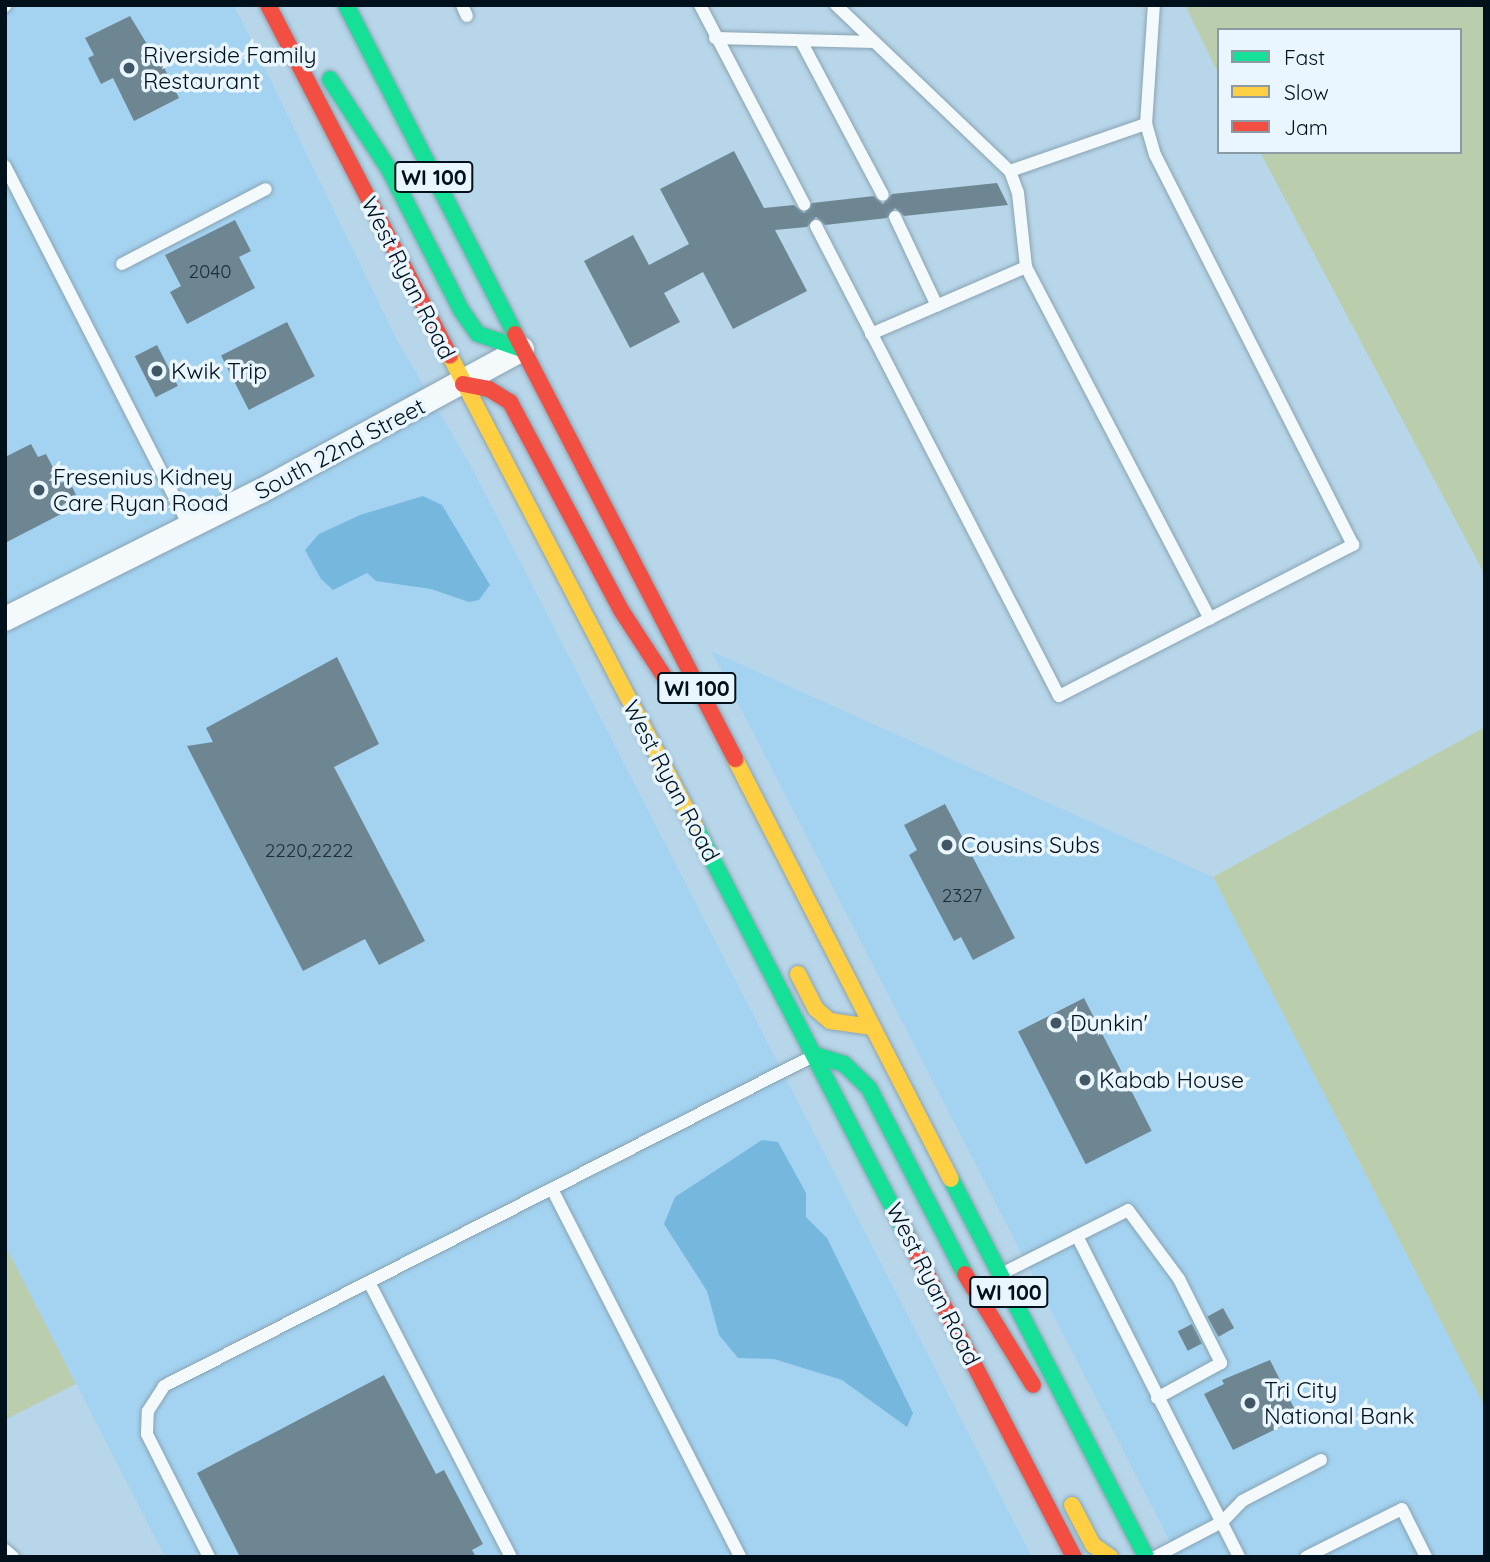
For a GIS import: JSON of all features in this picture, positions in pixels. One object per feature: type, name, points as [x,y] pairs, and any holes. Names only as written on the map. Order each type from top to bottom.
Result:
[{"type":"main road","points":[[269,5],[316,56],[389,169],[478,334],[497,345],[522,349]]},
{"type":"main road","name":"West Ryan Road","points":[[269,5],[463,384],[816,1055],[1074,1557]]},
{"type":"main road","name":"WI 100","points":[[346,5],[1146,1557]]},
{"type":"main road","points":[[463,384],[489,389],[510,402],[621,610],[685,708]]},
{"type":"main road","points":[[700,730],[747,786]]},
{"type":"main road","points":[[679,796],[741,875]]},
{"type":"main road","points":[[787,953],[816,1009],[846,1026],[871,1027]]},
{"type":"main road","points":[[816,1055],[844,1064],[869,1088],[985,1312],[1044,1400],[1097,1462]]},
{"type":"main road","points":[[956,1328],[1020,1414]]},
{"type":"main road","points":[[1065,1490],[1093,1545],[1110,1557]]},
{"type":"street","name":"South 22nd Street","points":[[5,620],[463,384],[522,349]]},
{"type":"lane","points":[[700,5],[804,204]]},
{"type":"lane","points":[[836,5],[1010,171],[1018,193],[1026,267],[1210,619]]},
{"type":"lane","points":[[816,226],[1059,696],[1353,545],[1156,155],[1146,124],[1154,5]]},
{"type":"lane","points":[[715,38],[874,42]]},
{"type":"lane","points":[[801,41],[883,195]]},
{"type":"lane","points":[[1010,171],[1146,124]]},
{"type":"lane","points":[[5,166],[189,526]]},
{"type":"lane","points":[[122,264],[266,189]]},
{"type":"lane","points":[[895,217],[937,306]]},
{"type":"lane","points":[[871,334],[1026,267]]},
{"type":"lane","points":[[209,1557],[147,1434],[148,1411],[164,1386],[871,1027]]},
{"type":"lane","points":[[552,1189],[740,1557]]},
{"type":"lane","points":[[1000,1275],[1128,1210],[1179,1279],[1221,1363],[1157,1398]]},
{"type":"lane","points":[[1077,1236],[1239,1557]]},
{"type":"lane","points":[[369,1282],[510,1557]]},
{"type":"lane","points":[[1155,1557],[1222,1522],[1242,1501],[1321,1460]]},
{"type":"lane","points":[[1306,1557],[1402,1508],[1426,1557]]},
{"type":"lane","points":[[5,1550],[13,1557]]},
{"type":"shaded area","points":[[18,5],[234,5],[397,340],[471,466],[1032,1557],[165,1557],[5,1245],[5,11]]},
{"type":"shaded area","points":[[423,496],[442,505],[490,585],[479,600],[469,602],[431,589],[376,581],[367,573],[333,590],[321,579],[305,550],[319,534],[360,515]]},
{"type":"shaded area","points":[[711,651],[1213,877],[1485,1407],[1485,1557],[1178,1557]]},
{"type":"shaded area","points":[[762,1140],[778,1142],[806,1193],[806,1217],[827,1238],[913,1413],[907,1427],[842,1380],[774,1359],[738,1358],[719,1335],[707,1291],[664,1224],[675,1197]]},
{"type":"green space","points":[[1185,5],[1485,5],[1485,575],[1261,154],[1462,154],[1462,28],[1217,28],[1217,71]]},
{"type":"green space","points":[[1485,727],[1485,1407],[1213,877]]},
{"type":"green space","points":[[5,1245],[76,1384],[5,1420]]},
{"type":"building","name":"Riverside Family Restaurant","points":[[130,16],[153,54],[157,53],[179,98],[134,121],[113,78],[101,84],[88,58],[94,55],[85,38]]},
{"type":"building","points":[[734,151],[764,208],[794,205],[804,213],[812,203],[874,196],[883,204],[892,194],[997,183],[1008,205],[904,216],[895,208],[887,218],[825,225],[816,217],[807,227],[775,230],[807,291],[733,329],[703,272],[664,293],[680,322],[630,348],[584,261],[633,235],[649,265],[689,244],[660,189]]},
{"type":"building","name":"Kwik Trip","points":[[235,220],[251,251],[239,257],[255,288],[187,324],[170,292],[181,286],[165,255]]},
{"type":"building","name":"Kwik Trip","points":[[287,322],[315,376],[249,410],[221,356]]},
{"type":"building","name":"Kwik Trip","points":[[157,345],[178,386],[156,397],[135,356]]},
{"type":"building","name":"Fresenius Kidney Care Ryan Road","points":[[31,444],[38,457],[46,454],[61,483],[69,480],[76,495],[60,507],[63,513],[5,543],[5,457]]},
{"type":"building","points":[[337,657],[379,744],[334,767],[425,941],[379,965],[365,939],[303,971],[187,746],[213,742],[206,728]]},
{"type":"building","points":[[945,804],[1015,938],[973,960],[961,937],[954,941],[909,855],[917,850],[904,825]]},
{"type":"building","points":[[1084,998],[1152,1131],[1086,1164],[1018,1032]]},
{"type":"building","points":[[1223,1308],[1234,1328],[1218,1337],[1207,1317]]},
{"type":"building","points":[[1192,1324],[1202,1344],[1188,1351],[1178,1331]]},
{"type":"building","name":"Tri City National Bank","points":[[1270,1360],[1299,1418],[1233,1450],[1204,1394],[1224,1384],[1222,1380]]},
{"type":"building","points":[[384,1375],[436,1474],[444,1470],[483,1544],[472,1550],[476,1557],[240,1557],[197,1473]]},
{"type":"traffic: fast","points":[[346,5],[515,334]]},
{"type":"traffic: fast","points":[[330,79],[389,169],[461,310],[478,334],[522,349]]},
{"type":"traffic: fast","points":[[696,828],[909,1239]]},
{"type":"traffic: fast","points":[[816,1055],[844,1064],[869,1088],[965,1274]]},
{"type":"traffic: fast","points":[[951,1179],[1146,1557]]},
{"type":"traffic: slow","points":[[450,356],[696,828]]},
{"type":"traffic: slow","points":[[735,759],[951,1179]]},
{"type":"traffic: slow","points":[[798,974],[816,1009],[830,1021],[871,1027]]},
{"type":"traffic: slow","points":[[1072,1505],[1093,1545],[1110,1557]]},
{"type":"traffic: jam","points":[[268,5],[450,356]]},
{"type":"traffic: jam","points":[[515,334],[735,759]]},
{"type":"traffic: jam","points":[[463,384],[489,389],[510,402],[621,610],[673,690]]},
{"type":"traffic: jam","points":[[909,1239],[1074,1557]]},
{"type":"traffic: jam","points":[[965,1274],[1033,1385]]},
{"type":"place","name":"Riverside Family Restaurant","points":[[129,68]]},
{"type":"place","name":"Kwik Trip","points":[[157,371]]},
{"type":"place","name":"Fresenius Kidney Care Ryan Road","points":[[39,490]]},
{"type":"place","name":"Cousins Subs","points":[[947,845]]},
{"type":"place","name":"Dunkin'","points":[[1056,1023]]},
{"type":"place","name":"Kabab House","points":[[1085,1080]]},
{"type":"place","name":"Tri City National Bank","points":[[1250,1403]]}]
